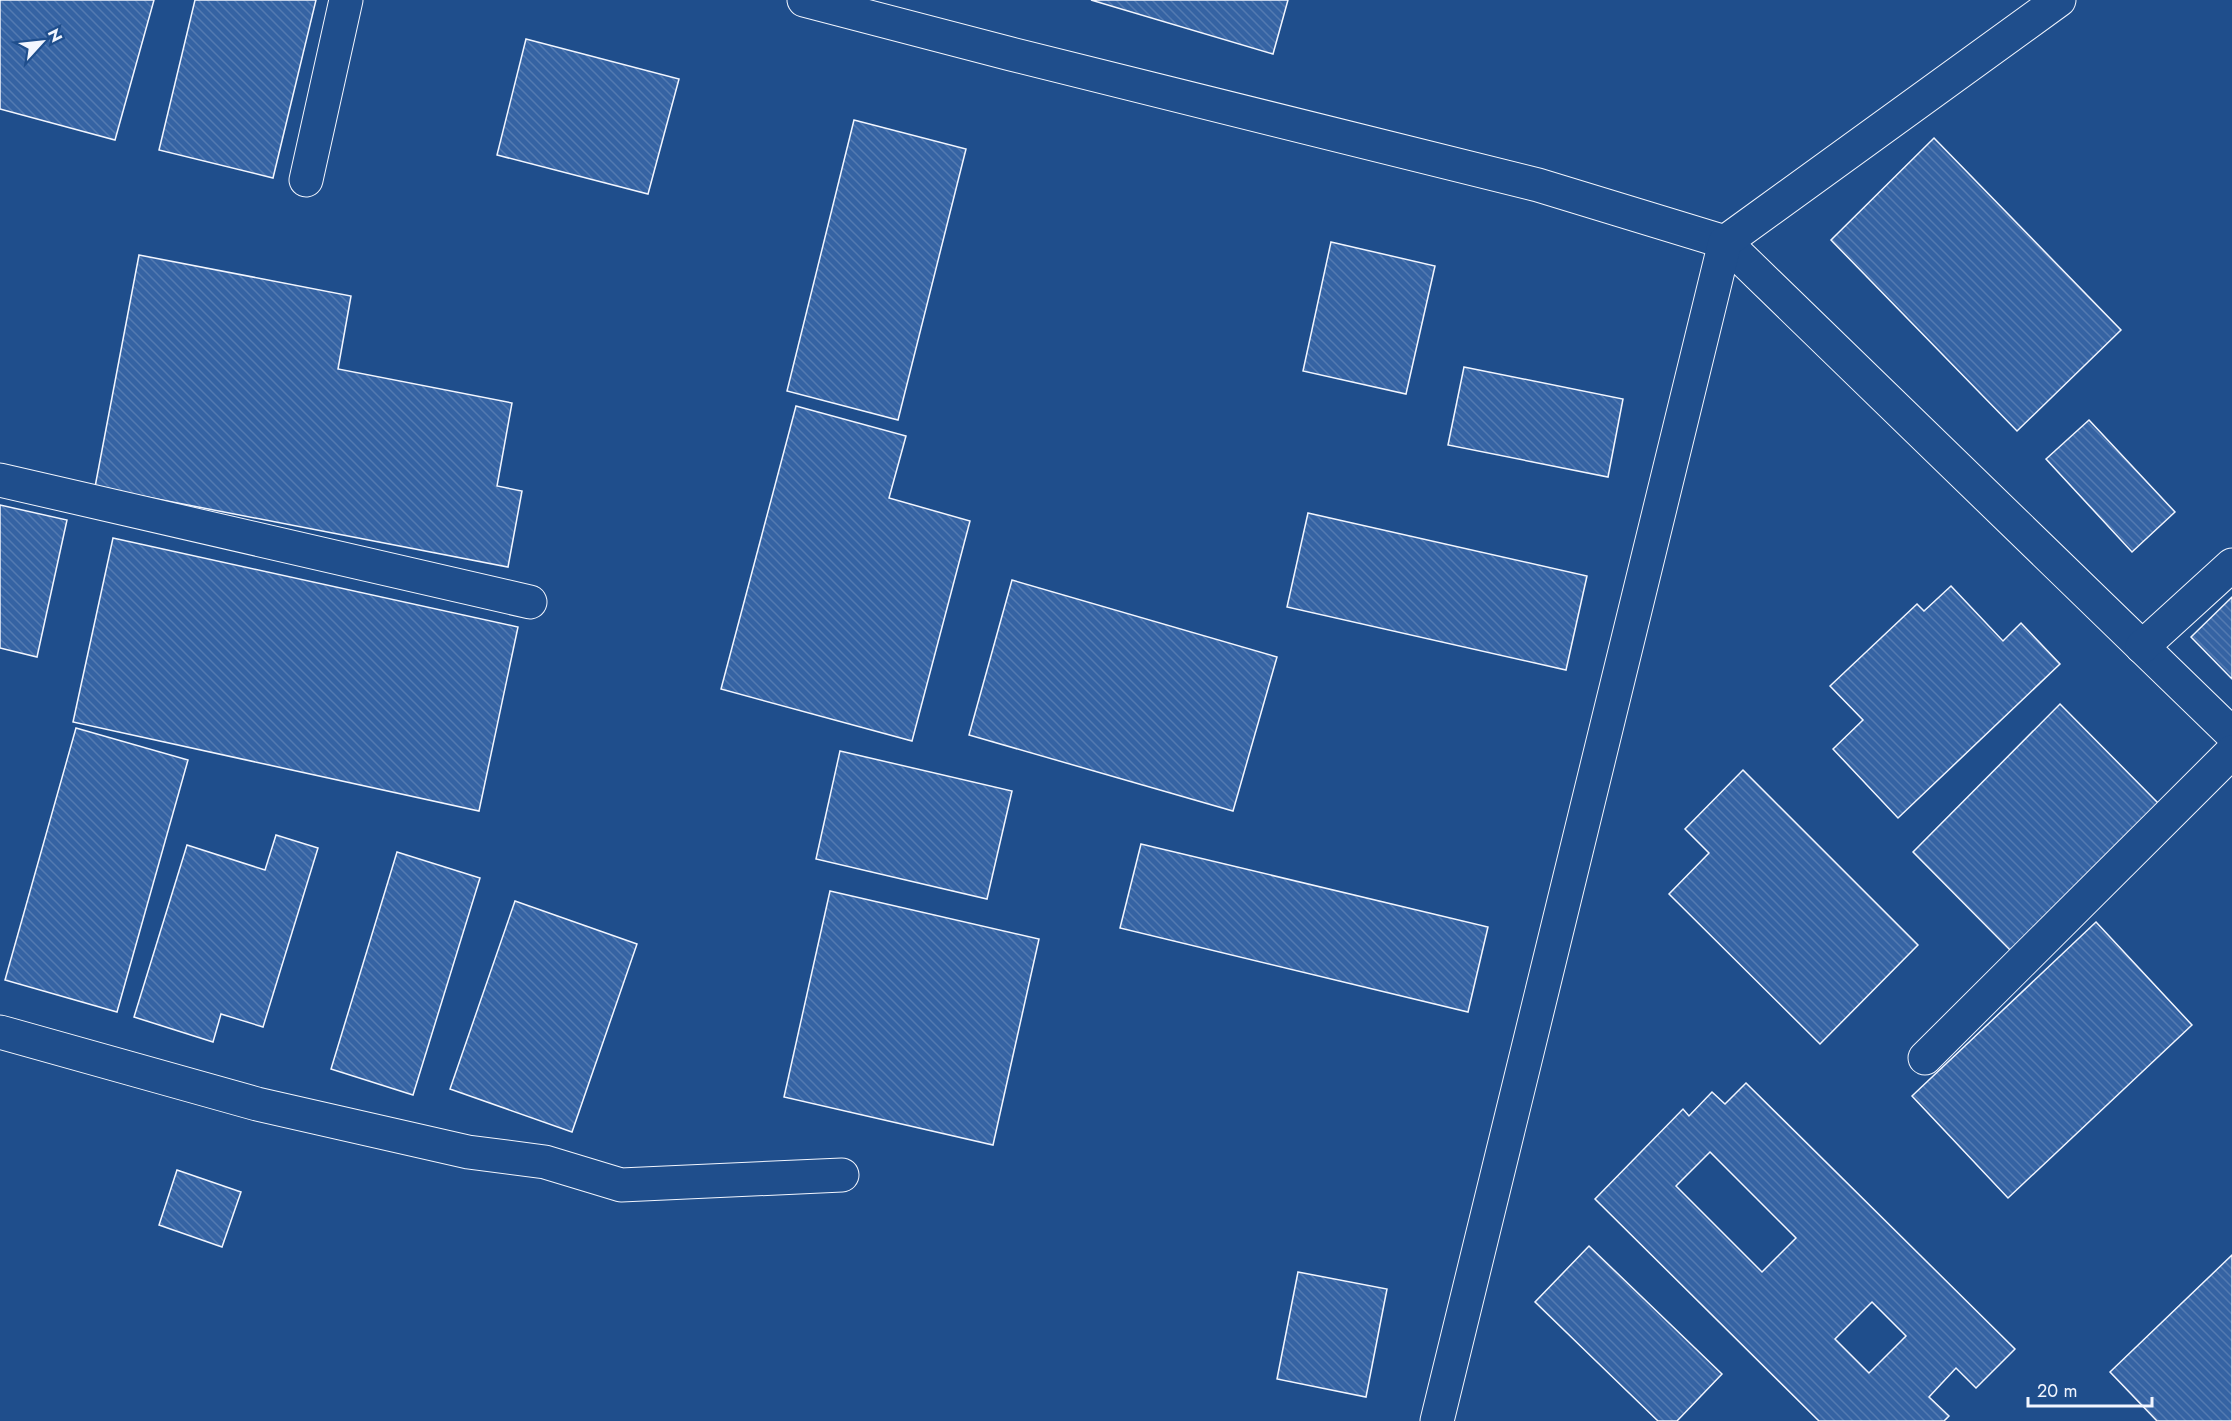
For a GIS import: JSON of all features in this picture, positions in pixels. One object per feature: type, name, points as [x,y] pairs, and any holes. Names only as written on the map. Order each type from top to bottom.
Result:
[{"type":"street","points":[[306,180],[346,0]]},
{"type":"street","points":[[804,0],[1011,54],[1538,184],[1725,242],[2232,734]]},
{"type":"street","points":[[1437,1421],[1725,242],[2059,0]]},
{"type":"street","points":[[0,480],[530,602]]},
{"type":"street","points":[[2142,647],[2232,565]]},
{"type":"street","points":[[1924,1058],[2232,752]]},
{"type":"street","points":[[0,1032],[257,1104],[468,1152],[545,1162],[621,1185],[842,1175]]},
{"type":"building","points":[[0,0],[154,0],[115,140],[0,109]]},
{"type":"building","points":[[195,0],[316,0],[273,178],[159,150]]},
{"type":"building","points":[[1091,0],[1288,0],[1273,54]]},
{"type":"building","points":[[526,39],[679,79],[648,194],[497,155]]},
{"type":"building","points":[[854,120],[966,149],[898,420],[787,391]]},
{"type":"building","points":[[1934,138],[2121,330],[2017,431],[1831,240]]},
{"type":"building","points":[[1331,242],[1435,266],[1406,394],[1303,371]]},
{"type":"building","points":[[139,255],[351,296],[338,369],[512,403],[497,486],[522,491],[508,567],[95,487]]},
{"type":"building","points":[[1464,367],[1623,399],[1608,477],[1448,445]]},
{"type":"building","points":[[796,406],[906,436],[889,498],[970,521],[912,741],[721,689]]},
{"type":"building","points":[[2089,420],[2175,512],[2132,552],[2046,459]]},
{"type":"building","points":[[0,505],[67,520],[37,657],[0,648]]},
{"type":"building","points":[[1308,513],[1587,576],[1566,670],[1287,607]]},
{"type":"building","points":[[113,538],[518,627],[479,811],[73,722]]},
{"type":"building","points":[[1012,580],[1277,657],[1233,811],[969,735]]},
{"type":"building","points":[[1951,586],[2003,641],[2021,623],[2060,664],[1898,818],[1833,749],[1863,720],[1830,686],[1917,604],[1924,611]]},
{"type":"building","points":[[2232,597],[2232,679],[2191,637]]},
{"type":"building","points":[[2060,704],[2159,804],[2012,952],[1913,852]]},
{"type":"building","points":[[76,728],[188,760],[117,1012],[5,980]]},
{"type":"building","points":[[840,751],[1012,791],[987,899],[816,859]]},
{"type":"building","points":[[1743,770],[1918,945],[1820,1044],[1669,894],[1709,853],[1685,829]]},
{"type":"building","points":[[276,835],[318,848],[263,1027],[221,1014],[213,1042],[134,1017],[187,845],[265,870]]},
{"type":"building","points":[[1141,844],[1488,927],[1468,1012],[1120,928]]},
{"type":"building","points":[[397,852],[480,878],[413,1095],[331,1069]]},
{"type":"building","points":[[830,891],[1039,939],[993,1145],[784,1097]]},
{"type":"building","points":[[515,901],[637,944],[572,1132],[450,1089]]},
{"type":"building","points":[[2096,922],[2192,1025],[2008,1198],[1912,1096]]},
{"type":"building","points":[[1746,1083],[2015,1349],[1976,1388],[1956,1368],[1929,1397],[1949,1416],[1944,1421],[1819,1421],[1595,1199],[1683,1109],[1689,1116],[1712,1092],[1725,1104]],"holes":[[[1710,1152],[1796,1238],[1762,1272],[1676,1186]],[[1872,1302],[1906,1336],[1869,1373],[1835,1339]]]},
{"type":"building","points":[[177,1170],[241,1192],[222,1247],[159,1225]]},
{"type":"building","points":[[1589,1246],[1722,1374],[1677,1421],[1658,1421],[1535,1302]]},
{"type":"building","points":[[2232,1255],[2232,1421],[2157,1421],[2110,1372]]},
{"type":"building","points":[[1298,1272],[1387,1289],[1366,1397],[1277,1379]]}]
